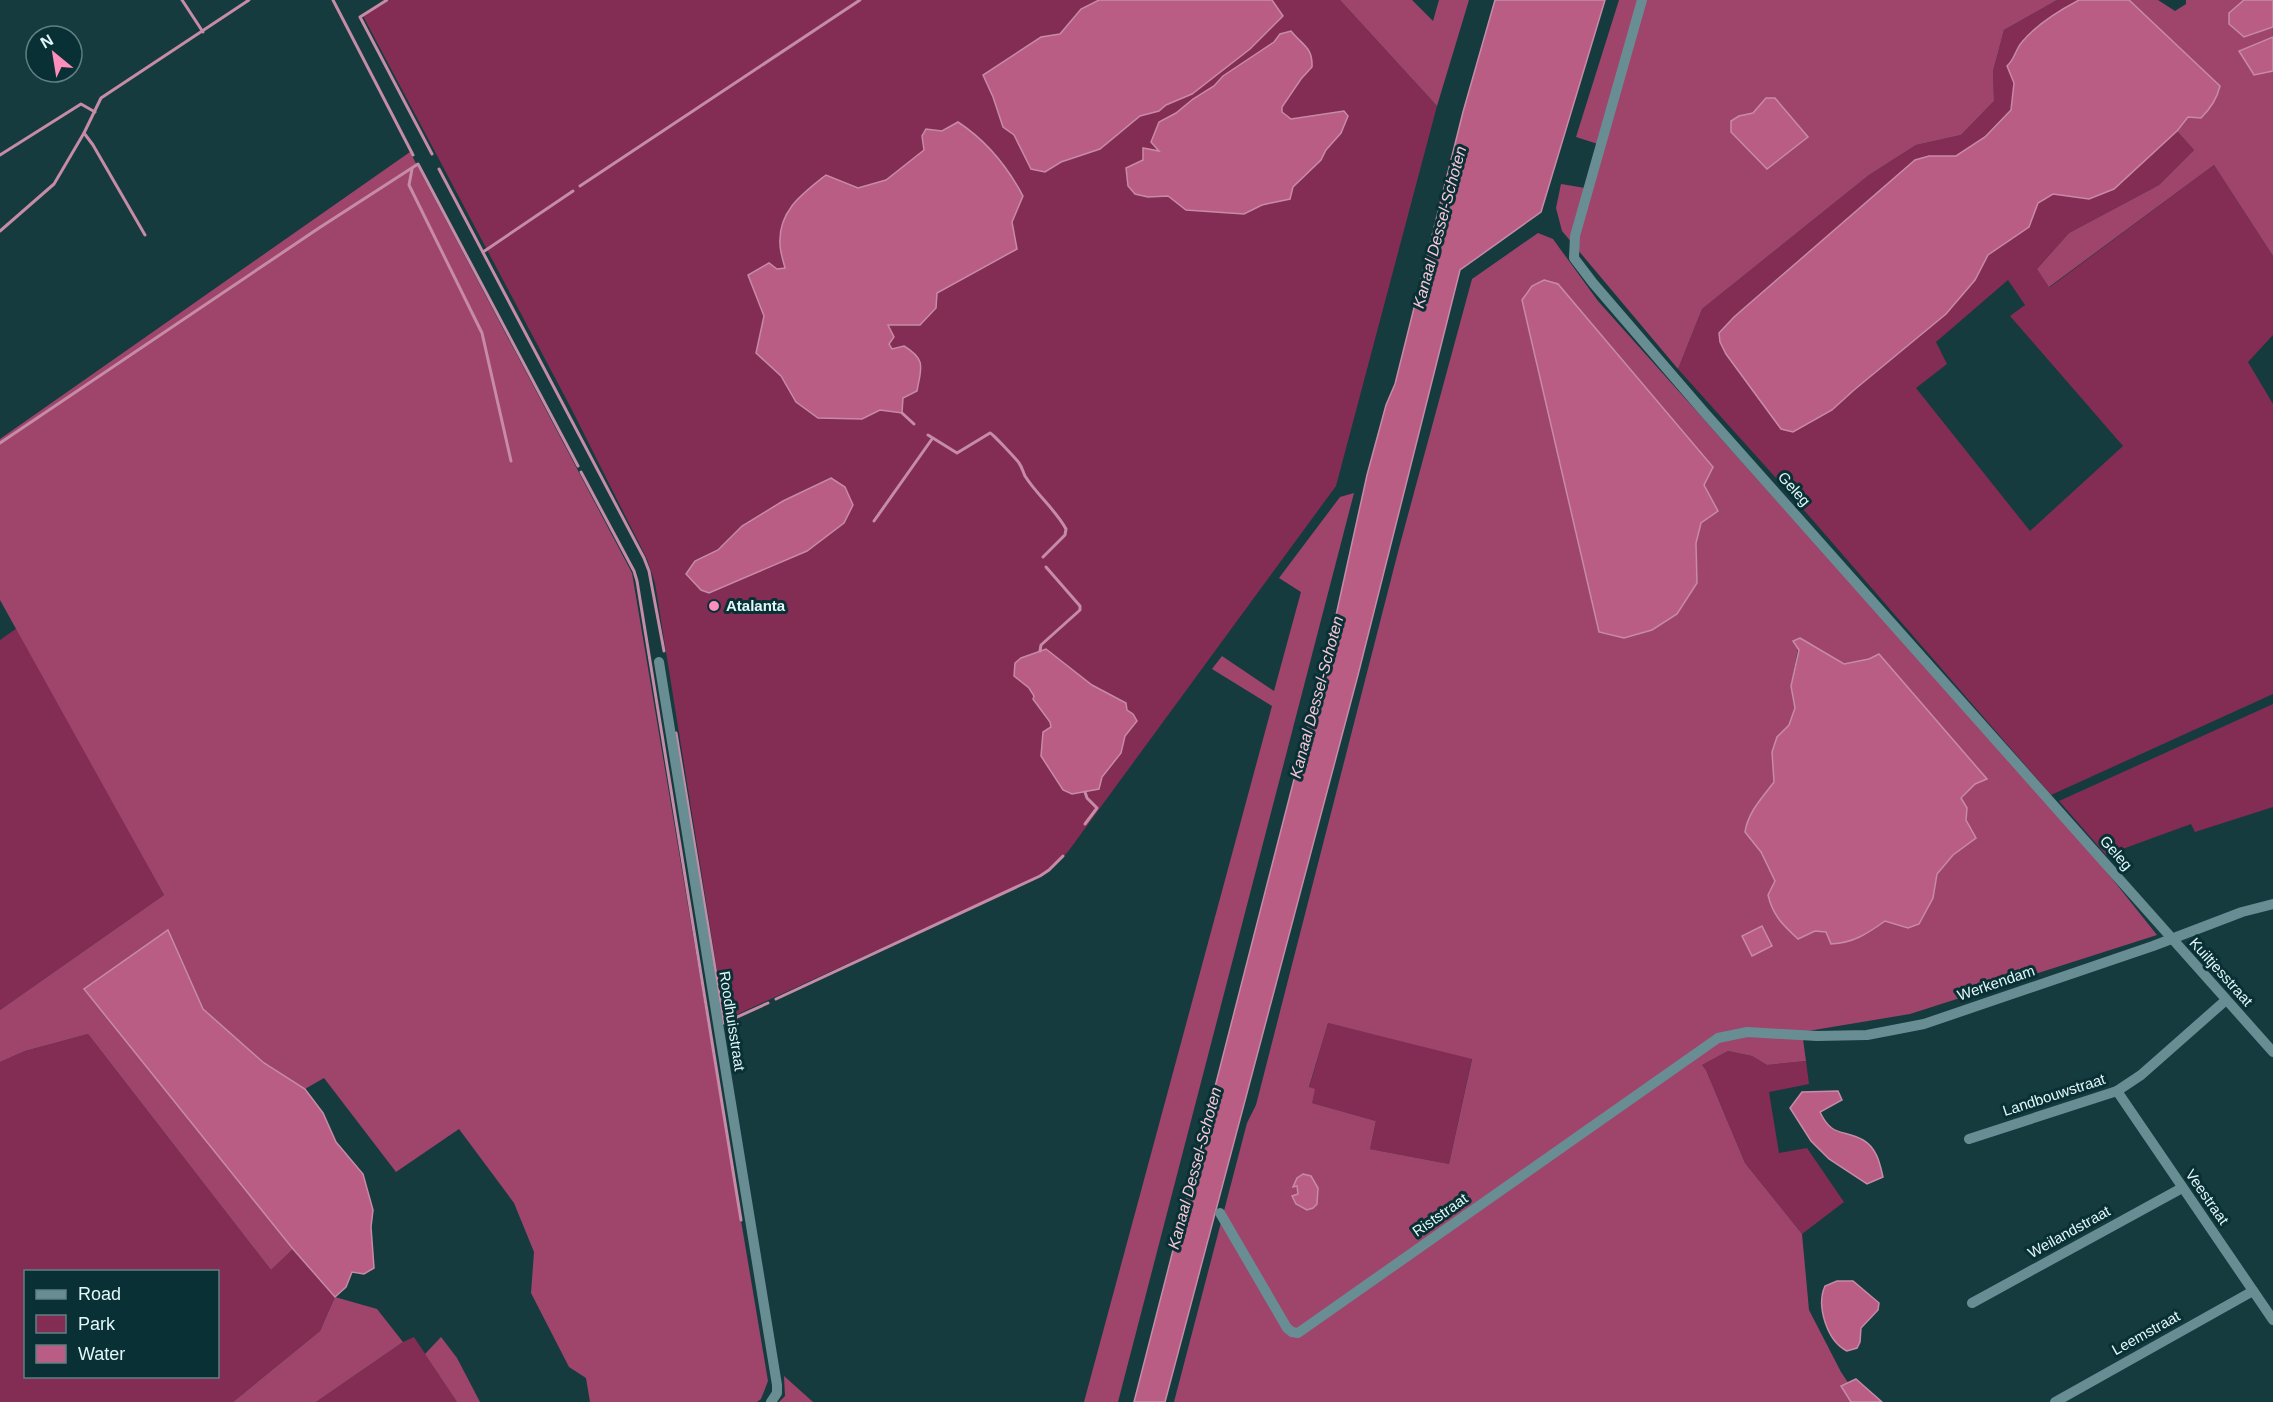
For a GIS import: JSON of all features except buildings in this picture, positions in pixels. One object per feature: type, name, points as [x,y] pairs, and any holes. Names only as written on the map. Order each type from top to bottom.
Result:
[{"type":"street","name":"Geleg","points":[[1642,0],[1575,236],[1574,258],[1697,404],[1927,660],[2170,938]]},
{"type":"street","name":"Roodhuisstraat","points":[[659,662],[777,1385],[777,1392],[771,1402]]},
{"type":"street","name":"Werkendam","points":[[1718,1038],[1747,1032],[1817,1036],[1867,1035],[1924,1024],[2242,912],[2273,904]]},
{"type":"street","name":"Kuiltjesstraat","points":[[2170,938],[2273,1052]]},
{"type":"street","name":"Landbouwstraat","points":[[1969,1139],[2117,1091],[2142,1075],[2226,1000]]},
{"type":"street","name":"Riststraat","points":[[1220,1213],[1287,1328],[1298,1333],[1718,1038]]},
{"type":"street","name":"Veestraat","points":[[2117,1091],[2273,1320]]},
{"type":"street","name":"Weilandstraat","points":[[1972,1303],[2182,1188]]},
{"type":"street","name":"Leemstraat","points":[[2055,1402],[2253,1291]]},
{"type":"green space","points":[[390,0],[1340,0],[1437,106],[1336,486],[1067,853],[1045,873],[725,1020],[655,583],[647,559],[571,408],[363,16]]},
{"type":"green space","points":[[2057,0],[2079,0],[2049,19],[2020,45],[2007,66],[2014,83],[2011,110],[1985,137],[1957,156],[1929,156],[1915,160],[1734,317],[1719,333],[1720,342],[1726,354],[1781,429],[1793,432],[1832,410],[1946,314],[1975,280],[1988,255],[2029,227],[2038,204],[2053,194],[2089,199],[2114,189],[2177,131],[2194,150],[2159,185],[2069,233],[2037,269],[2050,287],[2214,165],[2273,256],[2273,335],[2248,362],[2273,404],[2273,694],[2051,795],[1784,487],[1678,369],[1702,309],[1869,175],[1916,145],[1961,135],[1994,101],[1993,71],[2004,30]],"holes":[[[2008,280],[2025,305],[2010,316],[2123,446],[2030,531],[1916,388],[1947,364],[1936,342]]]},
{"type":"green space","points":[[17,628],[164,895],[0,1010],[0,640]]},
{"type":"green space","points":[[2273,704],[2273,807],[2195,832],[2191,824],[2106,855],[2059,801]]},
{"type":"green space","points":[[1328,1023],[1472,1058],[1449,1164],[1370,1149],[1376,1121],[1312,1103],[1309,1088]]},
{"type":"green space","points":[[88,1034],[271,1270],[293,1249],[335,1297],[320,1331],[233,1402],[0,1402],[0,1062],[25,1051]]},
{"type":"green space","points":[[1728,1051],[1752,1056],[1767,1065],[1806,1061],[1809,1084],[1769,1092],[1779,1153],[1807,1148],[1844,1202],[1802,1234],[1745,1163],[1702,1065]]},
{"type":"green space","points":[[414,1337],[457,1402],[316,1402],[403,1342]]},
{"type":"shaded area","points":[[1340,0],[1412,0],[1433,21],[1439,0],[1469,0],[1437,106]]},
{"type":"shaded area","points":[[1619,0],[2057,0],[2004,30],[1993,71],[1994,101],[1961,135],[1916,145],[1869,175],[1702,309],[1678,369],[1562,231],[1556,208],[1561,184],[1585,188],[1601,145],[1576,137]]},
{"type":"shaded area","points":[[2129,0],[2158,0],[2175,11],[2186,4],[2186,0],[2244,0],[2229,13],[2244,37],[2273,27],[2273,37],[2239,51],[2254,75],[2273,71],[2273,256],[2214,165],[2049,287],[2037,269],[2069,233],[2159,185],[2194,150],[2177,131],[2220,86]]},
{"type":"shaded area","points":[[410,152],[632,573],[768,1381],[761,1399],[757,1402],[590,1402],[586,1378],[569,1367],[531,1293],[534,1252],[514,1203],[459,1129],[396,1172],[324,1078],[305,1089],[264,1063],[203,1009],[168,931],[84,989],[293,1249],[271,1270],[88,1034],[25,1051],[0,1062],[0,1010],[164,895],[0,600],[0,439]]},
{"type":"shaded area","points":[[1538,233],[1553,239],[1598,301],[2090,851],[2157,935],[1910,1014],[1802,1032],[1806,1061],[1767,1065],[1752,1056],[1728,1051],[1702,1065],[1745,1163],[1802,1234],[1809,1310],[1841,1372],[1861,1402],[1174,1402],[1247,1123],[1256,1105],[1399,548],[1472,279]],"holes":[[[1704,485],[1701,522],[1696,543],[1697,583],[1677,614],[1652,630]],[[1800,638],[1844,664],[1869,659],[1975,784],[1961,799],[1967,808],[1966,820],[1975,838],[1953,855],[1937,874],[1933,898],[1908,928],[1885,921],[1871,931],[1831,943],[1827,932],[1815,931],[1768,895],[1775,881],[1761,851],[1745,832],[1756,805],[1775,782],[1777,737],[1789,725],[1795,708],[1791,686]],[[1328,1023],[1472,1059],[1449,1164],[1370,1149],[1376,1121],[1312,1103],[1315,1089],[1309,1087]]]},
{"type":"shaded area","points":[[1354,493],[1118,1402],[1084,1402],[1272,706],[1212,669],[1222,656],[1274,691],[1301,592],[1279,578],[1340,497]]},
{"type":"shaded area","points":[[335,1297],[377,1309],[403,1342],[316,1402],[233,1402],[320,1331]]},
{"type":"shaded area","points":[[441,1337],[457,1358],[480,1402],[457,1402],[425,1354]]},
{"type":"shaded area","points":[[784,1376],[813,1402],[779,1402],[785,1396]]},
{"type":"water","points":[[1099,0],[1272,0],[1283,16],[1250,49],[1192,94],[1166,105],[1159,111],[1140,116],[1100,149],[1061,162],[1045,172],[1031,169],[1014,135],[1003,127],[983,75],[1041,37],[1060,34],[1081,9]]},
{"type":"water","name":"Kanaal Dessel-Schoten","points":[[1495,0],[1605,0],[1541,212],[1460,270],[1358,675],[1165,1402],[1134,1402],[1335,620],[1367,475],[1386,405],[1395,384],[1463,112]]},
{"type":"water","points":[[2079,0],[2129,0],[2220,86],[2211,107],[2201,118],[2188,117],[2177,131],[2114,189],[2089,199],[2053,194],[2038,203],[2029,227],[1988,255],[1975,280],[1946,314],[1832,410],[1793,432],[1781,429],[1726,354],[1720,342],[1719,333],[1734,317],[1915,160],[1929,156],[1956,156],[1985,137],[2011,110],[2014,83],[2007,66],[2020,45],[2041,24]]},
{"type":"water","points":[[2244,0],[2273,0],[2273,27],[2244,37],[2229,24],[2229,13]]},
{"type":"water","points":[[1291,31],[1309,51],[1312,67],[1282,107],[1282,112],[1291,119],[1344,111],[1348,116],[1341,133],[1326,150],[1321,160],[1293,187],[1290,199],[1262,205],[1244,214],[1186,210],[1168,196],[1148,197],[1135,194],[1128,186],[1126,168],[1143,160],[1143,148],[1159,151],[1151,142],[1159,122],[1214,86],[1223,76],[1274,42],[1280,34]]},
{"type":"water","points":[[2273,37],[2273,71],[2254,75],[2239,51]]},
{"type":"water","points":[[1766,98],[1775,98],[1808,137],[1767,169],[1731,132],[1731,121],[1739,116],[1753,113]]},
{"type":"water","points":[[958,122],[978,137],[995,155],[1023,196],[1012,222],[1017,249],[937,293],[936,308],[920,325],[888,325],[894,337],[889,344],[892,349],[904,346],[916,356],[921,365],[917,391],[903,398],[902,413],[880,410],[862,419],[818,418],[796,402],[781,376],[756,353],[764,316],[748,275],[769,263],[777,269],[785,268],[780,244],[783,222],[800,196],[826,175],[858,188],[886,180],[924,150],[922,136],[926,129],[942,131]]},
{"type":"water","points":[[1544,280],[1558,284],[1713,467],[1704,485],[1718,511],[1701,523],[1696,543],[1697,583],[1677,614],[1652,630],[1624,638],[1599,632],[1522,300],[1532,286]]},
{"type":"water","points":[[831,478],[845,487],[853,505],[844,523],[807,551],[709,593],[701,590],[686,574],[695,561],[718,550],[742,526],[783,501]]},
{"type":"water","points":[[1800,638],[1844,664],[1869,659],[1879,654],[1987,779],[1975,784],[1961,798],[1967,808],[1966,820],[1976,838],[1953,855],[1937,874],[1933,898],[1919,924],[1908,928],[1885,921],[1860,937],[1831,944],[1826,932],[1815,931],[1798,939],[1783,924],[1773,909],[1768,895],[1775,881],[1761,852],[1745,832],[1752,812],[1774,782],[1772,752],[1777,737],[1789,725],[1795,708],[1791,686],[1799,650],[1793,641]]},
{"type":"water","points":[[1046,649],[1092,685],[1126,703],[1127,710],[1137,721],[1125,736],[1121,753],[1102,777],[1099,789],[1072,794],[1063,790],[1041,756],[1043,732],[1051,727],[1050,722],[1033,699],[1034,696],[1029,688],[1014,676],[1015,663],[1021,658]]},
{"type":"water","points":[[1762,926],[1772,946],[1752,956],[1742,936]]},
{"type":"water","points":[[168,930],[203,1009],[264,1063],[305,1089],[323,1113],[336,1142],[363,1174],[373,1210],[371,1227],[374,1268],[364,1274],[352,1272],[346,1287],[335,1297],[293,1249],[84,989]]},
{"type":"water","points":[[1838,1091],[1842,1100],[1820,1112],[1829,1126],[1863,1140],[1872,1147],[1883,1177],[1867,1184],[1829,1159],[1811,1141],[1790,1108],[1802,1092]]},
{"type":"water","points":[[1303,1174],[1311,1176],[1318,1188],[1317,1204],[1307,1210],[1296,1204],[1292,1196],[1298,1194],[1297,1186],[1293,1187],[1297,1178]]},
{"type":"water","points":[[1837,1281],[1853,1281],[1879,1303],[1878,1310],[1861,1328],[1857,1348],[1847,1351],[1834,1339],[1823,1313],[1825,1286]]},
{"type":"water","points":[[1856,1379],[1882,1402],[1851,1402],[1841,1386]]},
{"type":"waterway","points":[[182,0],[203,32]]},
{"type":"waterway","points":[[0,231],[54,184],[84,133],[101,98],[249,0]]},
{"type":"waterway","points":[[333,0],[413,155]]},
{"type":"waterway","points":[[387,0],[360,17],[432,154]]},
{"type":"waterway","points":[[580,186],[860,0]]},
{"type":"waterway","points":[[0,155],[81,104],[95,112]]},
{"type":"waterway","points":[[84,133],[145,235]]},
{"type":"waterway","points":[[0,443],[418,164],[578,466]]},
{"type":"waterway","points":[[412,169],[409,185],[482,333],[511,461]]},
{"type":"waterway","points":[[439,169],[644,558],[649,571],[664,651]]},
{"type":"waterway","points":[[483,252],[573,191]]},
{"type":"waterway","points":[[902,413],[914,424]]},
{"type":"waterway","points":[[928,435],[957,453],[990,433],[1005,447],[1066,529],[1065,535],[1043,557]]},
{"type":"waterway","points":[[874,521],[932,439]]},
{"type":"waterway","points":[[581,472],[634,571],[637,581],[741,1220]]},
{"type":"waterway","points":[[1040,651],[1041,645],[1080,610],[1080,606],[1046,567]]},
{"type":"waterway","points":[[676,733],[724,1023],[768,1003]]},
{"type":"waterway","points":[[1085,792],[1087,798],[1097,808],[1085,824]]},
{"type":"waterway","points":[[776,999],[1040,876],[1063,856]]},
{"type":"place","name":"Atalanta","points":[[714,606]]}]
